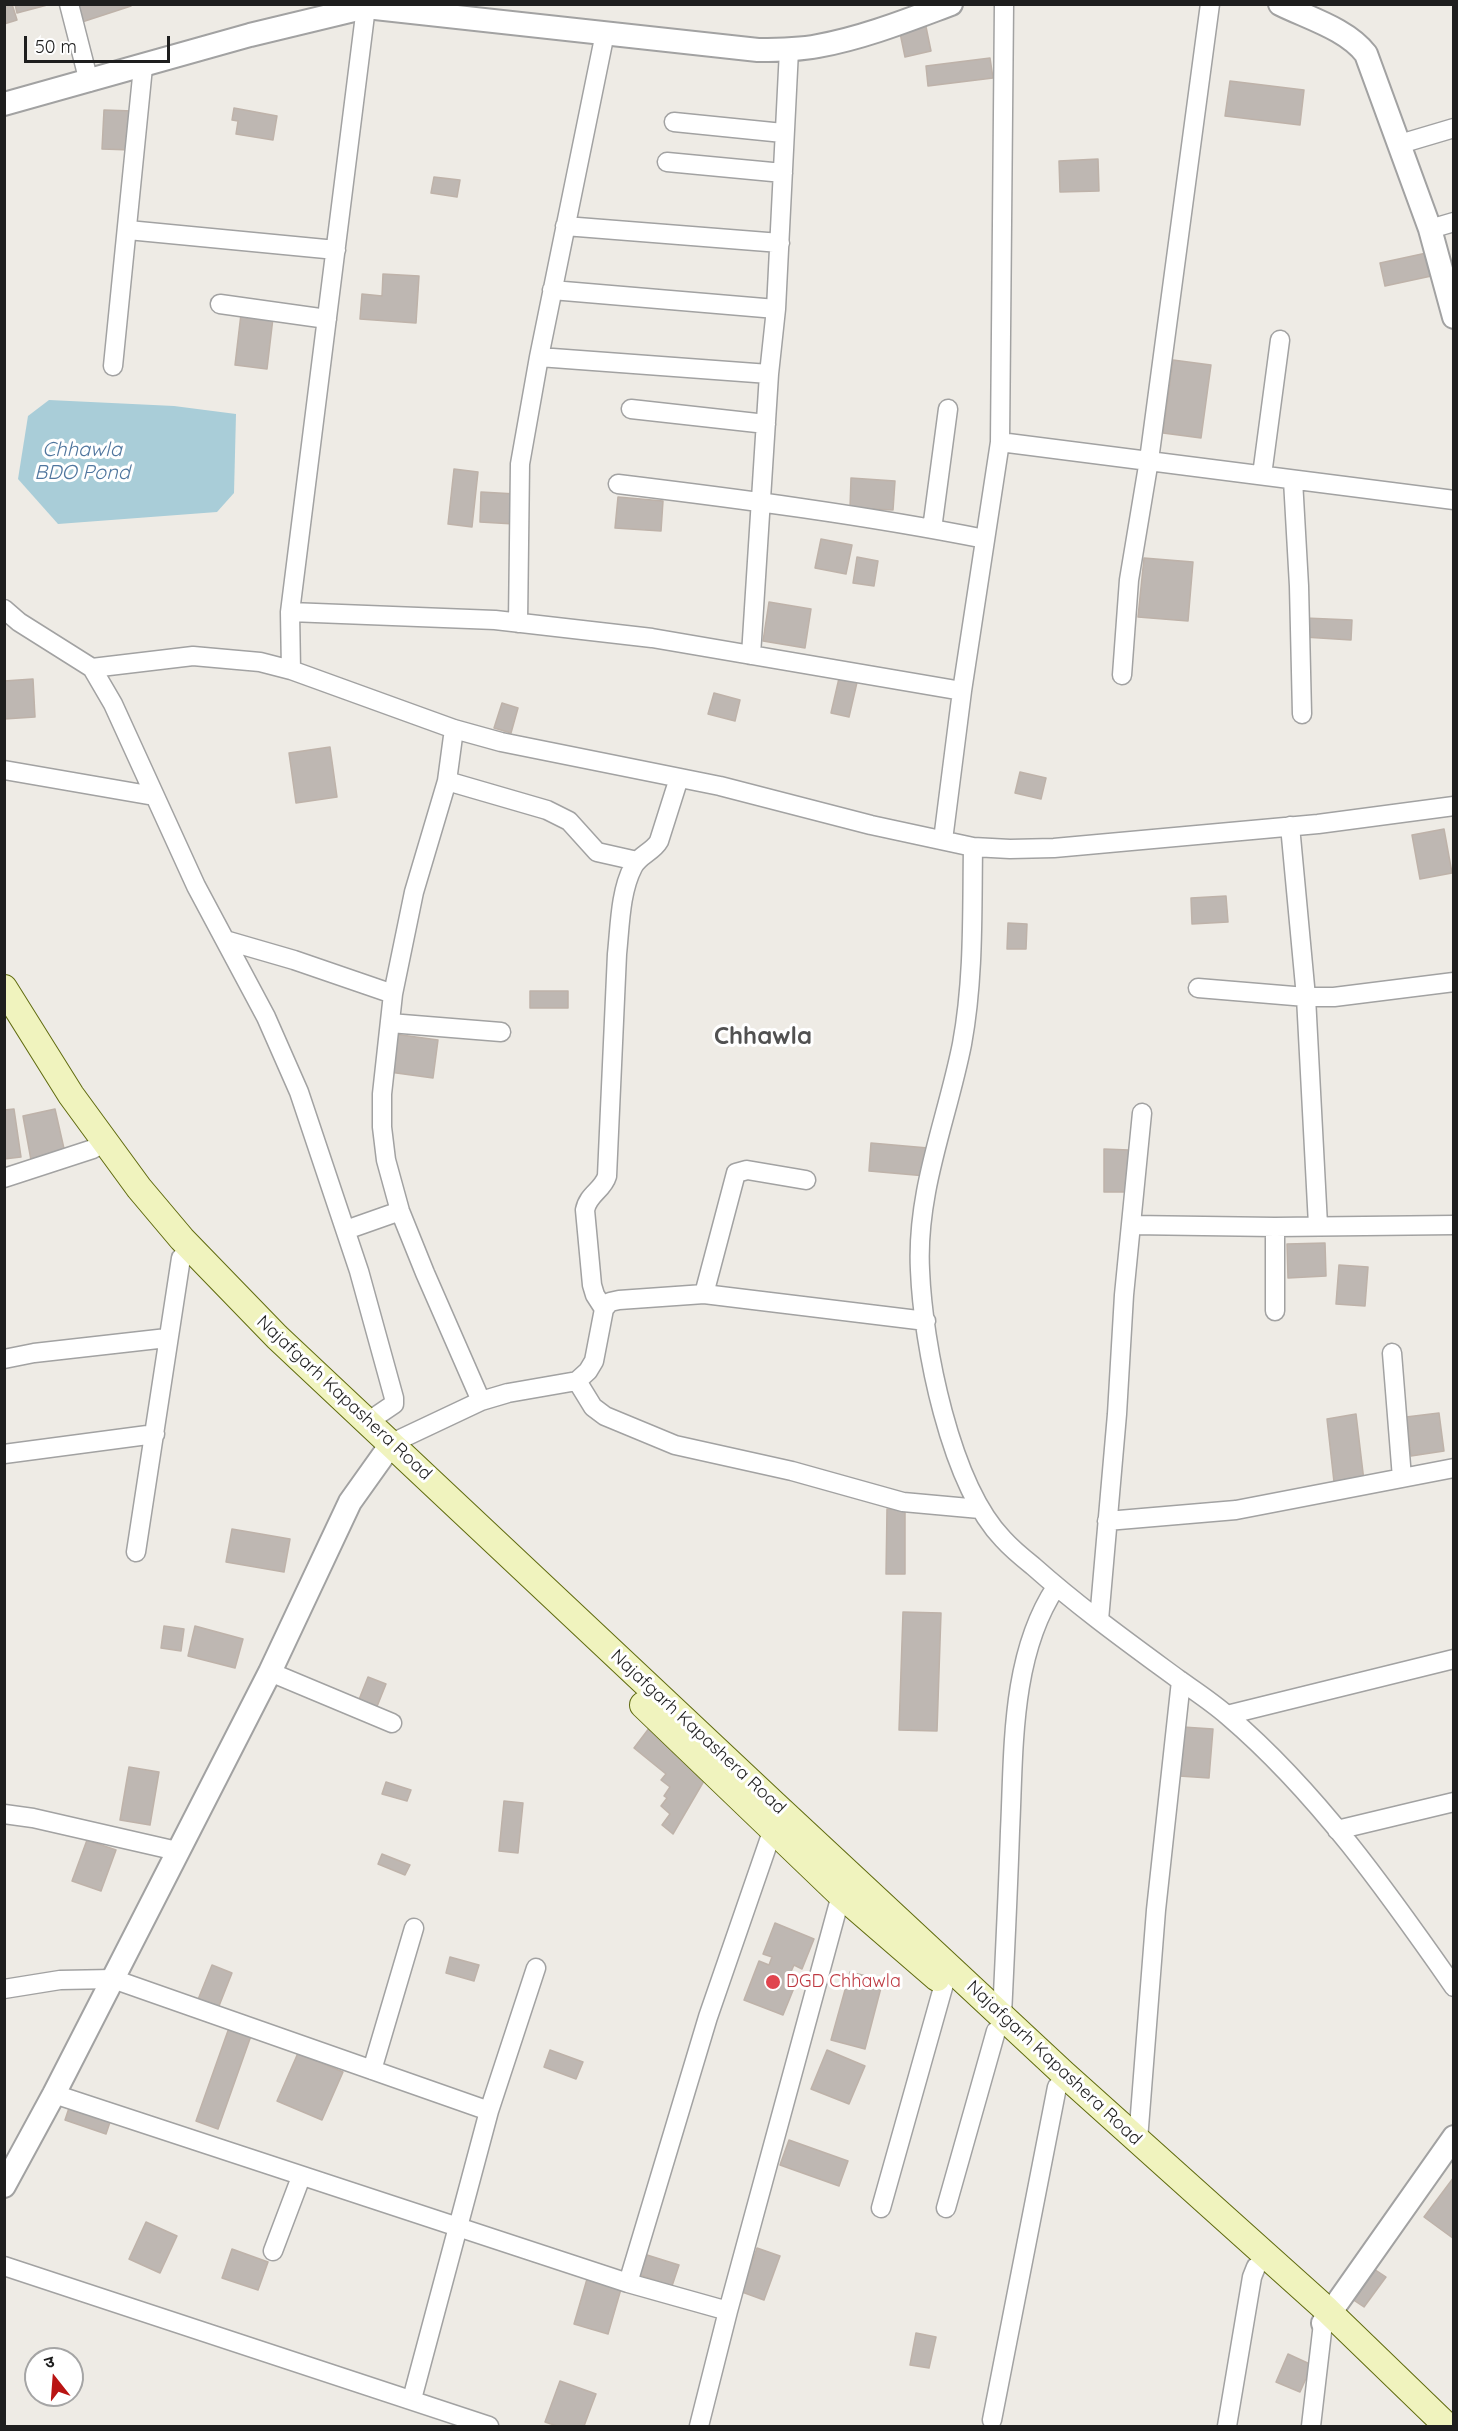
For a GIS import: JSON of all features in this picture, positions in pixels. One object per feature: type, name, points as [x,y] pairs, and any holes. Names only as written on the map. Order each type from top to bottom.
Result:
[{"type":"main road","name":"Najafgarh Kapashera Road","points":[[4,988],[71,1095],[139,1188],[182,1239],[277,1337],[369,1421],[387,1450],[773,1803],[999,2023],[1138,2140],[1326,2318],[1447,2427]]},
{"type":"main road","points":[[4,1011],[56,1097],[130,1200],[181,1258],[300,1378],[387,1450],[841,1895],[944,1984],[999,2023],[1057,2087],[1256,2267],[1326,2318],[1430,2427]]},
{"type":"street","points":[[69,4],[89,82]]},
{"type":"street","points":[[5,105],[250,35],[366,6],[758,50],[789,50],[819,46],[889,26],[951,4]]},
{"type":"street","points":[[944,840],[962,691],[1000,442],[1004,4]]},
{"type":"street","points":[[1122,675],[1130,572],[1149,460],[1210,4]]},
{"type":"street","points":[[1280,4],[1358,43],[1366,54],[1430,229],[1453,311]]},
{"type":"street","points":[[291,670],[290,612],[366,6]]},
{"type":"street","points":[[518,623],[519,481],[539,357],[604,33]]},
{"type":"street","points":[[751,655],[769,374],[776,309],[783,133],[789,50]]},
{"type":"street","points":[[113,366],[128,231],[142,67]]},
{"type":"street","points":[[674,122],[783,133]]},
{"type":"street","points":[[1400,144],[1454,128]]},
{"type":"street","points":[[667,162],[783,173]]},
{"type":"street","points":[[1430,229],[1454,222]]},
{"type":"street","points":[[565,226],[780,243]]},
{"type":"street","points":[[128,231],[336,250]]},
{"type":"street","points":[[552,290],[776,309]]},
{"type":"street","points":[[220,304],[327,319]]},
{"type":"street","points":[[1262,475],[1280,340]]},
{"type":"street","points":[[539,357],[769,374]]},
{"type":"street","points":[[631,409],[766,424]]},
{"type":"street","points":[[932,529],[948,409]]},
{"type":"street","points":[[1000,442],[1454,500]]},
{"type":"street","points":[[1293,480],[1299,586],[1302,714]]},
{"type":"street","points":[[618,484],[762,502],[985,539]]},
{"type":"street","points":[[4,609],[19,622],[92,668],[112,704],[196,886],[283,1052],[346,1230],[394,1398],[394,1404],[390,1409],[369,1421]]},
{"type":"street","points":[[290,612],[518,623],[652,638],[962,691]]},
{"type":"street","points":[[92,668],[193,656],[260,662],[291,670],[454,729],[541,751],[679,778],[973,847],[1054,848],[1290,826],[1454,806]]},
{"type":"street","points":[[454,729],[447,781],[414,892],[393,994],[382,1094],[382,1127],[386,1160],[400,1211],[481,1401]]},
{"type":"street","points":[[4,770],[154,796]]},
{"type":"street","points":[[604,1309],[592,1285],[585,1210],[591,1195],[605,1183],[607,1176],[617,954],[626,886],[637,861],[656,847],[659,841],[679,778]]},
{"type":"street","points":[[447,781],[556,814],[569,821],[597,852],[637,861]]},
{"type":"street","points":[[1290,826],[1306,997],[1318,1225]]},
{"type":"street","points":[[973,847],[968,1007],[962,1043],[923,1203],[920,1262],[926,1322],[944,1419],[957,1461],[980,1509],[1002,1539],[1056,1587],[1227,1715],[1292,1778],[1337,1830],[1409,1923],[1454,1987]]},
{"type":"street","points":[[225,940],[294,960],[393,994]]},
{"type":"street","points":[[1198,988],[1306,997],[1367,994],[1454,982]]},
{"type":"street","points":[[390,1023],[501,1032]]},
{"type":"street","points":[[1099,1620],[1117,1414],[1124,1295],[1142,1113]]},
{"type":"street","points":[[4,1178],[93,1149]]},
{"type":"street","points":[[704,1294],[736,1173],[747,1170],[806,1180]]},
{"type":"street","points":[[346,1230],[400,1211]]},
{"type":"street","points":[[1132,1226],[1454,1225]]},
{"type":"street","points":[[1275,1227],[1275,1311]]},
{"type":"street","points":[[136,1552],[181,1258]]},
{"type":"street","points":[[4,2186],[54,2094],[270,1672],[351,1502],[387,1450],[481,1401],[508,1393],[577,1381],[588,1371],[594,1361],[604,1309],[610,1302],[704,1294],[926,1322]]},
{"type":"street","points":[[4,1359],[34,1353],[167,1338]]},
{"type":"street","points":[[1392,1353],[1402,1478]]},
{"type":"street","points":[[577,1381],[593,1407],[605,1416],[675,1445],[792,1471],[903,1502],[980,1509]]},
{"type":"street","points":[[4,1454],[155,1434]]},
{"type":"street","points":[[1107,1521],[1236,1510],[1453,1470]]},
{"type":"street","points":[[946,2208],[999,2023],[1015,1743],[1020,1696],[1034,1628],[1043,1606],[1056,1587]]},
{"type":"street","points":[[1227,1715],[1454,1659]]},
{"type":"street","points":[[270,1672],[392,1723]]},
{"type":"street","points":[[1138,2140],[1156,1910],[1181,1681]]},
{"type":"street","points":[[1337,1830],[1454,1802]]},
{"type":"street","points":[[4,1814],[33,1818],[177,1851]]},
{"type":"street","points":[[628,2283],[708,2017],[773,1829]]},
{"type":"street","points":[[699,2427],[728,2311],[841,1895]]},
{"type":"street","points":[[372,2070],[414,1928]]},
{"type":"street","points":[[412,2399],[489,2111],[536,1968]]},
{"type":"street","points":[[4,1989],[60,1980],[113,1978],[489,2111]]},
{"type":"street","points":[[881,2208],[944,1984]]},
{"type":"street","points":[[992,2420],[1057,2087]]},
{"type":"street","points":[[54,2094],[628,2283],[728,2311]]},
{"type":"street","points":[[1311,2427],[1326,2318],[1454,2137]]},
{"type":"street","points":[[273,2251],[301,2176]]},
{"type":"street","points":[[4,2266],[412,2399],[489,2427]]},
{"type":"street","points":[[1227,2427],[1252,2277],[1256,2267]]},
{"type":"water","name":"Chhawla BDO Pond","points":[[49,400],[174,406],[236,414],[234,493],[217,512],[58,524],[18,479],[28,416]]},
{"type":"building","points":[[4,4],[12,4],[17,20],[4,24]]},
{"type":"building","points":[[15,4],[51,4],[17,13]]},
{"type":"building","points":[[76,4],[130,4],[131,6],[82,22]]},
{"type":"building","points":[[925,22],[931,51],[905,57],[899,28]]},
{"type":"building","points":[[990,58],[993,78],[928,86],[926,66]]},
{"type":"building","points":[[1230,81],[1304,90],[1300,125],[1225,116]]},
{"type":"building","points":[[234,108],[277,116],[273,140],[236,134],[238,121],[232,120]]},
{"type":"building","points":[[104,110],[133,111],[131,150],[102,149]]},
{"type":"building","points":[[1098,159],[1099,191],[1060,192],[1059,161]]},
{"type":"building","points":[[434,177],[460,180],[457,197],[431,193]]},
{"type":"building","points":[[1431,252],[1436,275],[1385,286],[1380,263]]},
{"type":"building","points":[[383,274],[419,276],[416,323],[360,319],[362,294],[382,296]]},
{"type":"building","points":[[241,314],[273,318],[267,369],[235,365]]},
{"type":"building","points":[[1173,360],[1211,365],[1201,438],[1163,433]]},
{"type":"building","points":[[454,469],[478,472],[472,527],[448,524]]},
{"type":"building","points":[[851,478],[895,481],[893,510],[850,508]]},
{"type":"building","points":[[481,492],[516,494],[514,524],[480,522]]},
{"type":"building","points":[[618,497],[663,501],[661,531],[615,528]]},
{"type":"building","points":[[821,539],[852,545],[846,574],[815,568]]},
{"type":"building","points":[[857,557],[878,561],[874,586],[853,583]]},
{"type":"building","points":[[1144,558],[1193,562],[1188,621],[1138,617]]},
{"type":"building","points":[[769,602],[811,609],[805,648],[763,641]]},
{"type":"building","points":[[1305,618],[1352,620],[1351,640],[1304,637]]},
{"type":"building","points":[[840,674],[858,678],[849,717],[831,713]]},
{"type":"building","points":[[33,679],[35,717],[4,719],[4,681]]},
{"type":"building","points":[[714,693],[740,700],[735,721],[708,714]]},
{"type":"building","points":[[502,703],[518,708],[511,733],[494,728]]},
{"type":"building","points":[[330,747],[337,797],[296,803],[289,753]]},
{"type":"building","points":[[1020,772],[1046,778],[1041,799],[1015,793]]},
{"type":"building","points":[[1444,829],[1452,873],[1420,879],[1412,835]]},
{"type":"building","points":[[1226,896],[1228,922],[1192,924],[1191,898]]},
{"type":"building","points":[[1008,923],[1027,924],[1026,949],[1007,949]]},
{"type":"building","points":[[530,991],[568,991],[568,1008],[530,1008]]},
{"type":"building","points":[[394,1034],[438,1040],[433,1078],[389,1072]]},
{"type":"building","points":[[14,1109],[21,1157],[4,1159],[4,1110]]},
{"type":"building","points":[[55,1109],[65,1153],[31,1160],[23,1116]]},
{"type":"building","points":[[871,1143],[928,1148],[926,1176],[869,1171]]},
{"type":"building","points":[[1104,1149],[1129,1150],[1129,1192],[1104,1192]]},
{"type":"building","points":[[1325,1243],[1326,1276],[1288,1278],[1287,1244]]},
{"type":"building","points":[[1339,1265],[1368,1267],[1365,1306],[1336,1304]]},
{"type":"building","points":[[1439,1413],[1444,1451],[1411,1456],[1406,1417]]},
{"type":"building","points":[[1356,1414],[1364,1481],[1334,1482],[1327,1419]]},
{"type":"building","points":[[887,1509],[905,1509],[905,1574],[886,1574]]},
{"type":"building","points":[[232,1529],[290,1539],[284,1572],[226,1562]]},
{"type":"building","points":[[903,1612],[941,1613],[937,1731],[899,1730]]},
{"type":"building","points":[[164,1626],[184,1629],[181,1651],[161,1648]]},
{"type":"building","points":[[195,1626],[243,1639],[235,1668],[188,1656]]},
{"type":"building","points":[[368,1677],[386,1684],[376,1709],[358,1702]]},
{"type":"building","points":[[650,1727],[708,1774],[673,1834],[662,1825],[670,1814],[661,1806],[667,1798],[664,1796],[670,1787],[661,1780],[666,1774],[634,1748]]},
{"type":"building","points":[[1183,1727],[1213,1729],[1209,1778],[1179,1776]]},
{"type":"building","points":[[129,1767],[159,1772],[150,1825],[120,1820]]},
{"type":"building","points":[[386,1782],[411,1790],[407,1801],[382,1794]]},
{"type":"building","points":[[504,1801],[523,1803],[518,1853],[499,1851]]},
{"type":"building","points":[[87,1840],[116,1850],[101,1891],[72,1881]]},
{"type":"building","points":[[382,1854],[410,1865],[405,1875],[378,1864]]},
{"type":"building","points":[[775,1923],[814,1939],[802,1969],[794,1965],[790,1974],[798,1978],[783,2015],[744,2000],[759,1961],[769,1965],[772,1957],[763,1954]]},
{"type":"building","points":[[450,1957],[479,1965],[474,1981],[446,1973]]},
{"type":"building","points":[[212,1965],[232,1973],[217,2011],[197,2002]]},
{"type":"building","points":[[850,1972],[883,1980],[865,2049],[831,2040]]},
{"type":"building","points":[[230,2025],[252,2033],[218,2129],[196,2121]]},
{"type":"building","points":[[550,2050],[583,2062],[576,2079],[544,2067]]},
{"type":"building","points":[[827,2050],[865,2066],[849,2104],[811,2089]]},
{"type":"building","points":[[298,2053],[343,2072],[322,2120],[277,2101]]},
{"type":"building","points":[[70,2105],[111,2119],[106,2134],[65,2120]]},
{"type":"building","points":[[789,2140],[848,2161],[839,2186],[780,2165]]},
{"type":"building","points":[[1454,2177],[1454,2239],[1424,2217]]},
{"type":"building","points":[[146,2222],[177,2236],[160,2273],[129,2259]]},
{"type":"building","points":[[757,2248],[780,2256],[764,2300],[742,2292]]},
{"type":"building","points":[[232,2249],[268,2262],[258,2290],[222,2278]]},
{"type":"building","points":[[647,2255],[679,2265],[672,2286],[640,2275]]},
{"type":"building","points":[[1371,2267],[1386,2277],[1364,2307],[1349,2297]]},
{"type":"building","points":[[587,2279],[621,2289],[608,2334],[574,2324]]},
{"type":"building","points":[[916,2333],[936,2337],[929,2368],[910,2365]]},
{"type":"building","points":[[1288,2354],[1312,2365],[1300,2392],[1276,2382]]},
{"type":"building","points":[[560,2381],[596,2394],[584,2426],[557,2426],[545,2422]]},
{"type":"place","name":"DGD Chhawla","points":[[773,1982]]},
{"type":"district","name":"Chhawla","points":[[763,1037]]}]
